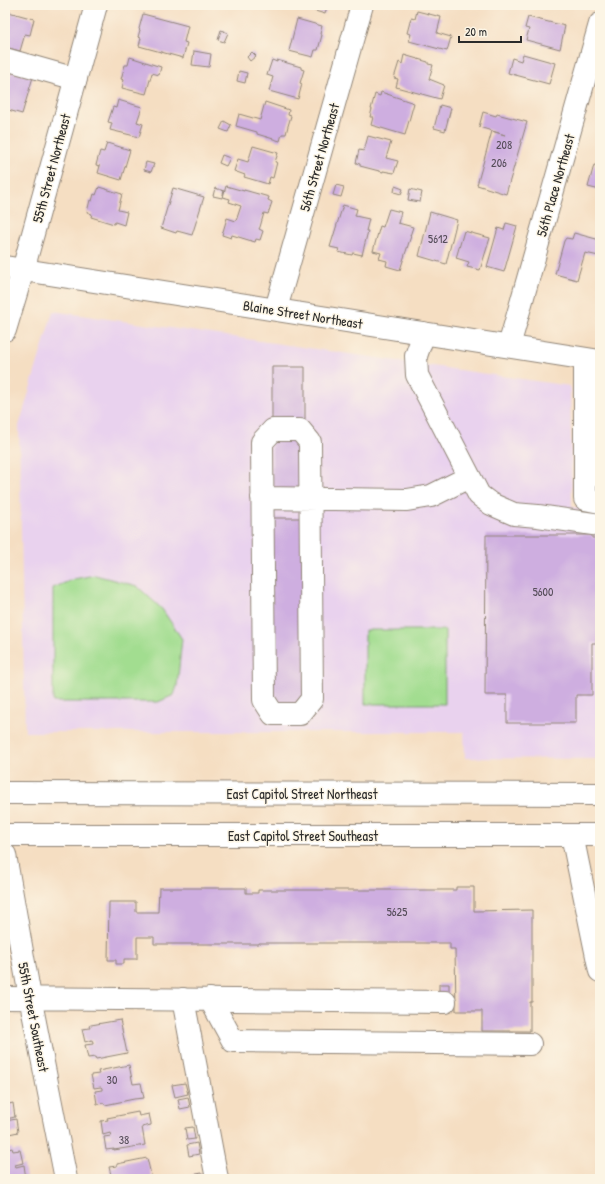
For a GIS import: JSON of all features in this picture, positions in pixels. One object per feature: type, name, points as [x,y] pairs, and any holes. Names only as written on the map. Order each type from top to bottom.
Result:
[{"type":"street","name":"55th Street Northeast","points":[[5,330],[14,269],[76,78],[96,5]]},
{"type":"street","name":"56th Street Northeast","points":[[276,309],[362,5]]},
{"type":"street","name":"56th Place Northeast","points":[[509,346],[600,24]]},
{"type":"street","points":[[5,59],[76,78]]},
{"type":"street","name":"Blaine Street Northeast","points":[[14,269],[276,309],[592,360]]},
{"type":"street","points":[[424,333],[416,356],[417,375],[479,495],[491,504],[514,514],[600,525]]},
{"type":"street","points":[[592,360],[585,499],[600,502]]},
{"type":"street","points":[[273,430],[300,430],[310,442],[312,700],[300,714],[273,714],[264,700],[262,498],[262,442],[273,430]]},
{"type":"street","points":[[262,498],[407,500],[431,496],[469,478]]},
{"type":"street","name":"East Capitol Street Northeast","points":[[5,793],[600,794]]},
{"type":"street","name":"East Capitol Street Southeast","points":[[5,835],[600,835]]},
{"type":"street","points":[[572,835],[599,957]]},
{"type":"street","name":"55th Street Southeast","points":[[5,856],[30,997],[66,1179]]},
{"type":"street","points":[[5,998],[30,997],[445,1002]]},
{"type":"street","points":[[183,999],[217,1179]]},
{"type":"street","points":[[210,999],[233,1041],[530,1044]]},
{"type":"shaded area","points":[[53,311],[570,386],[572,507],[600,511],[600,759],[465,758],[464,732],[25,732],[19,426]]},
{"type":"green space","points":[[95,575],[137,586],[162,609],[182,639],[177,686],[174,695],[158,702],[53,702],[53,588],[74,579]]},
{"type":"green space","points":[[365,630],[445,630],[445,704],[365,704]]},
{"type":"building","points":[[302,5],[331,5],[330,7],[327,6],[325,14],[302,7]]},
{"type":"building","points":[[5,11],[34,19],[30,35],[25,34],[20,51],[5,47]]},
{"type":"building","points":[[417,11],[441,17],[437,33],[451,37],[447,51],[409,41],[411,34],[407,33],[411,18],[415,19]]},
{"type":"building","points":[[143,14],[188,26],[184,42],[187,43],[183,58],[139,46],[141,38],[138,37],[139,29]]},
{"type":"building","points":[[528,17],[565,26],[560,49],[526,40],[529,29],[525,28]]},
{"type":"building","points":[[297,19],[322,26],[320,34],[322,35],[318,50],[315,50],[313,57],[289,51]]},
{"type":"building","points":[[221,30],[228,33],[224,42],[218,40]]},
{"type":"building","points":[[194,51],[211,54],[209,67],[192,65]]},
{"type":"building","points":[[252,52],[256,56],[250,61],[247,57]]},
{"type":"building","points":[[523,54],[555,63],[549,84],[508,73],[512,58],[521,61]]},
{"type":"building","points":[[404,55],[428,62],[428,64],[433,65],[429,79],[444,85],[440,99],[396,87],[398,79],[394,78],[399,62],[402,64]]},
{"type":"building","points":[[130,57],[161,67],[159,75],[152,73],[146,94],[122,88],[124,80],[121,79],[125,65],[128,65]]},
{"type":"building","points":[[272,60],[301,67],[301,69],[304,70],[300,83],[302,84],[298,99],[269,91],[273,77],[267,75]]},
{"type":"building","points":[[12,71],[33,77],[22,114],[5,109],[5,75],[10,76]]},
{"type":"building","points":[[239,71],[247,73],[245,83],[237,81]]},
{"type":"building","points":[[381,92],[414,103],[405,135],[371,125],[373,117],[370,117],[371,109],[375,94],[380,96]]},
{"type":"building","points":[[118,100],[142,107],[137,122],[143,124],[139,137],[110,130],[112,123],[108,122],[113,107],[116,108]]},
{"type":"building","points":[[265,102],[289,110],[288,115],[291,116],[286,134],[282,134],[280,141],[236,126],[239,114],[260,120]]},
{"type":"building","points":[[440,105],[451,108],[445,131],[434,128]]},
{"type":"building","points":[[483,112],[527,122],[506,194],[477,185],[492,131],[479,127]]},
{"type":"building","points":[[224,121],[231,125],[228,132],[220,129]]},
{"type":"building","points":[[368,136],[391,142],[386,158],[398,161],[394,173],[383,172],[360,166],[360,164],[356,163],[359,150],[364,151]]},
{"type":"building","points":[[107,143],[130,150],[121,180],[98,173],[100,166],[96,165],[100,151],[104,152]]},
{"type":"building","points":[[253,146],[278,153],[273,178],[270,177],[268,184],[244,177],[245,175],[234,171],[238,159],[248,162]]},
{"type":"building","points":[[222,155],[230,158],[226,166],[219,163]]},
{"type":"building","points":[[146,162],[154,164],[151,172],[144,170]]},
{"type":"building","points":[[594,165],[600,166],[600,190],[588,187]]},
{"type":"building","points":[[336,185],[344,187],[341,197],[333,195]]},
{"type":"building","points":[[226,186],[269,197],[268,200],[272,202],[268,214],[264,213],[259,229],[263,231],[260,240],[256,239],[255,242],[232,235],[231,238],[222,235],[227,218],[236,221],[241,206],[229,202],[230,199],[223,197]]},
{"type":"building","points":[[395,186],[403,189],[401,194],[394,192]]},
{"type":"building","points":[[99,187],[122,194],[118,210],[127,212],[124,225],[115,222],[114,224],[91,217],[92,214],[87,212],[90,200],[92,201],[94,194],[96,195]]},
{"type":"building","points":[[173,188],[204,197],[192,235],[177,231],[176,233],[161,228]]},
{"type":"building","points":[[215,188],[224,191],[222,198],[213,196]]},
{"type":"building","points":[[410,189],[422,192],[420,202],[408,200]]},
{"type":"building","points":[[343,205],[357,209],[355,216],[369,219],[366,231],[368,231],[362,255],[353,253],[352,255],[338,252],[339,249],[330,247]]},
{"type":"building","points":[[389,209],[401,212],[398,223],[413,227],[400,270],[386,266],[387,261],[379,259],[381,253],[373,251],[380,226],[383,227]]},
{"type":"building","points":[[430,212],[457,220],[446,264],[419,256]]},
{"type":"building","points":[[506,223],[517,226],[504,272],[487,267],[498,228],[504,230]]},
{"type":"building","points":[[464,231],[490,238],[480,270],[467,267],[469,262],[456,258]]},
{"type":"building","points":[[574,233],[600,240],[599,256],[585,253],[577,280],[555,274],[564,241],[566,238],[572,239]]},
{"type":"building","points":[[272,367],[305,367],[305,493],[272,493]]},
{"type":"building","points":[[271,518],[304,518],[305,712],[272,712]]},
{"type":"building","points":[[486,535],[592,535],[592,538],[600,538],[600,643],[592,643],[592,695],[576,695],[576,723],[507,723],[507,695],[485,695]]},
{"type":"building","points":[[456,887],[474,887],[474,911],[532,910],[532,1002],[530,1002],[530,1031],[482,1031],[482,1011],[456,1011],[455,949],[450,949],[450,943],[154,944],[154,937],[137,937],[137,959],[124,959],[124,964],[116,964],[116,960],[108,960],[109,902],[136,902],[136,912],[158,912],[159,888],[246,888],[246,893],[258,893],[258,890],[456,890]]},
{"type":"building","points":[[439,984],[449,984],[449,994],[439,994]]},
{"type":"building","points":[[120,1020],[127,1053],[96,1059],[95,1057],[88,1058],[85,1045],[93,1044],[93,1042],[92,1040],[85,1042],[82,1029],[90,1028],[89,1026],[91,1025]]},
{"type":"building","points":[[129,1065],[133,1084],[141,1083],[144,1098],[105,1105],[104,1103],[97,1104],[95,1091],[102,1090],[102,1088],[94,1088],[91,1075],[99,1074],[98,1071]]},
{"type":"building","points":[[185,1083],[188,1094],[175,1097],[172,1085]]},
{"type":"building","points":[[188,1097],[190,1107],[180,1109],[178,1099]]},
{"type":"building","points":[[13,1103],[15,1117],[6,1119],[6,1121],[16,1119],[18,1132],[9,1134],[9,1136],[5,1137],[5,1105]]},
{"type":"building","points":[[138,1112],[139,1116],[149,1114],[151,1123],[151,1125],[142,1127],[145,1145],[106,1150],[104,1137],[111,1136],[110,1133],[103,1135],[101,1121],[108,1120],[107,1118]]},
{"type":"building","points":[[193,1127],[195,1139],[187,1140],[185,1128]]},
{"type":"building","points":[[197,1143],[199,1154],[189,1156],[187,1145]]},
{"type":"building","points":[[12,1148],[13,1151],[20,1150],[23,1163],[15,1165],[16,1167],[24,1165],[26,1179],[5,1179],[5,1150]]},
{"type":"building","points":[[147,1158],[152,1179],[112,1179],[109,1167]]},
{"type":"building","points":[[202,1173],[203,1179],[192,1179],[191,1175]]}]
